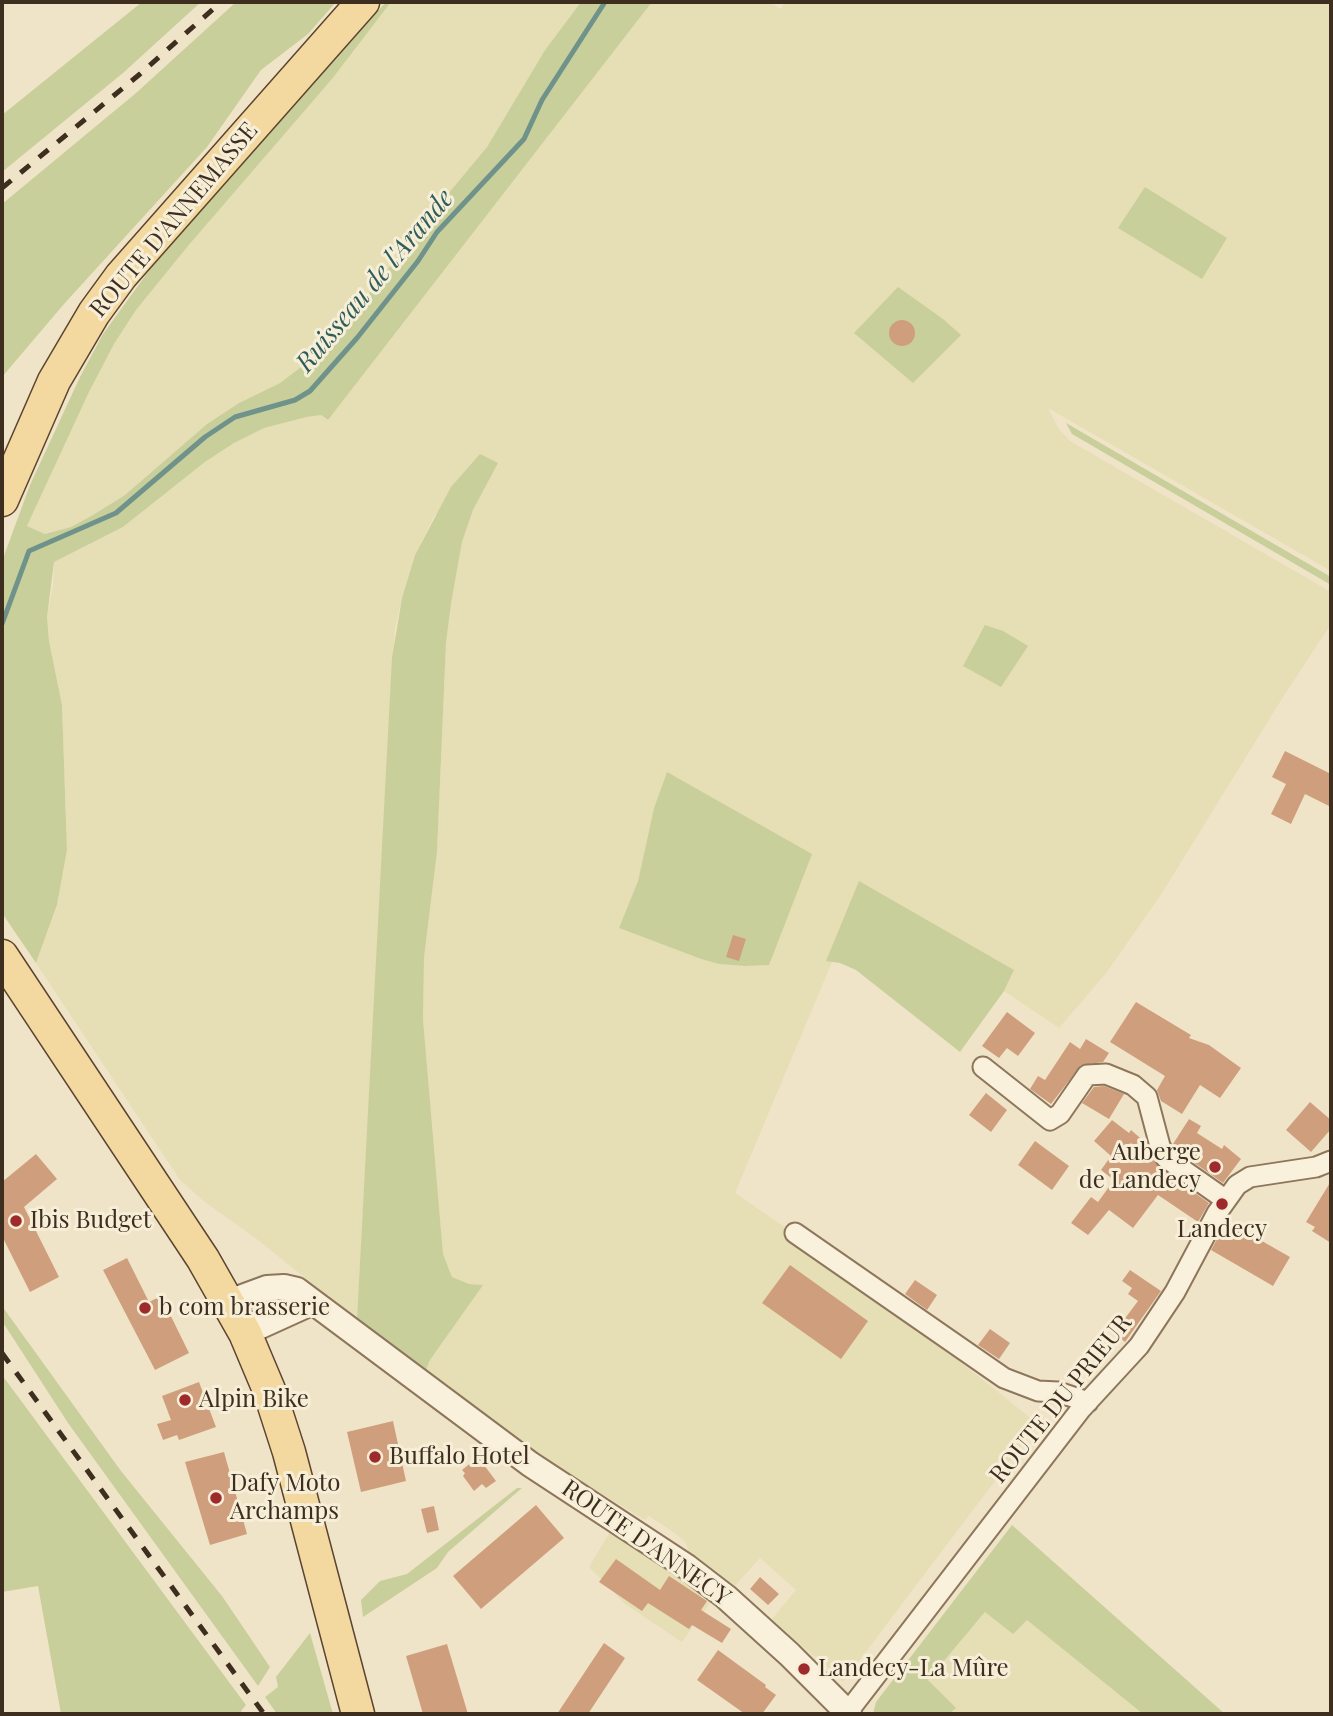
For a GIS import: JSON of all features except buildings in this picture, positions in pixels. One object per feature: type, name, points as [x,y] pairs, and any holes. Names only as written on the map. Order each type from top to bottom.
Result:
[{"type":"main road","name":"ROUTE D'ANNEMASSE","points":[[2,500],[54,381],[94,313],[158,232],[363,2]]},
{"type":"main road","points":[[2,956],[229,1302],[245,1333],[269,1390],[289,1452],[358,1714]]},
{"type":"street","points":[[983,1067],[1050,1120],[1060,1114],[1087,1075],[1106,1073],[1133,1085],[1147,1097],[1160,1146],[1166,1158],[1226,1200]]},
{"type":"street","name":"ROUTE DU PRIEUR","points":[[848,1714],[1087,1402],[1139,1346],[1164,1310],[1205,1232],[1237,1185],[1250,1177],[1316,1167],[1331,1161]]},
{"type":"street","points":[[795,1233],[1004,1378],[1038,1391],[1058,1392],[1087,1402]]},
{"type":"street","name":"ROUTE D'ANNECY","points":[[229,1302],[267,1288],[294,1289],[530,1464],[647,1539],[726,1597],[789,1654],[848,1714]]},
{"type":"street","points":[[245,1333],[311,1303]]},
{"type":"shaded area","points":[[391,2],[581,2],[545,50],[487,147],[360,305],[314,357],[280,383],[239,403],[207,424],[125,495],[93,515],[71,527],[45,534],[27,526],[89,392],[114,344],[136,310],[332,79]]},
{"type":"shaded area","points":[[652,2],[769,2],[781,9],[785,2],[1331,2],[1331,571],[1048,408],[1059,429],[1070,441],[1331,592],[1331,624],[1162,893],[1107,972],[1059,1028],[1004,991],[1014,970],[827,961],[832,962],[735,1193],[956,1344],[948,1352],[1038,1424],[843,1682],[772,1619],[796,1590],[760,1558],[733,1588],[689,1555],[686,1543],[676,1534],[649,1516],[645,1520],[544,1459],[426,1370],[430,1360],[482,1285],[469,1284],[452,1277],[443,1254],[423,1019],[424,958],[437,852],[446,643],[451,604],[462,542],[473,510],[497,464],[434,516],[415,555],[395,628],[357,1319],[180,1180],[36,963],[57,906],[67,850],[62,705],[47,617],[54,562],[123,527],[205,462],[234,443],[264,428],[307,417],[321,415],[328,420]],"holes":[[[667,772],[769,965],[719,964],[619,928],[638,881],[654,808]]]},
{"type":"shaded area","points":[[610,1532],[676,1573],[712,1600],[682,1642],[625,1604],[589,1567]]},
{"type":"shaded area","points":[[985,1612],[1026,1619],[1143,1714],[949,1714],[955,1708],[928,1680]]},
{"type":"green space","points":[[142,2],[201,2],[123,73],[2,172],[2,115]]},
{"type":"green space","points":[[236,2],[336,2],[308,34],[261,70],[207,147],[64,304],[2,377],[2,204],[136,93]]},
{"type":"green space","points":[[386,2],[391,2],[332,79],[136,310],[114,344],[89,392],[27,526],[45,534],[71,527],[93,515],[125,495],[207,424],[239,403],[280,383],[314,357],[360,305],[487,147],[545,50],[581,2],[652,2],[328,420],[321,415],[307,417],[264,428],[234,443],[205,462],[123,527],[54,562],[47,617],[62,705],[67,850],[57,905],[36,963],[2,913],[2,561],[30,485],[103,334],[156,261]]},
{"type":"green space","points":[[1145,187],[1227,238],[1202,279],[1118,228]]},
{"type":"green space","points":[[898,287],[961,335],[913,383],[854,333]]},
{"type":"green space","points":[[1066,423],[1331,577],[1331,585],[1072,434]]},
{"type":"green space","points":[[480,454],[498,463],[473,510],[462,542],[451,604],[446,643],[437,852],[424,958],[423,1019],[443,1254],[452,1277],[469,1284],[483,1285],[430,1360],[426,1370],[357,1319],[392,658],[402,598],[415,555],[451,487]]},
{"type":"green space","points":[[985,625],[1003,631],[1028,646],[1001,687],[963,666]]},
{"type":"green space","points":[[667,772],[812,854],[769,965],[719,964],[619,928],[638,881],[654,808]]},
{"type":"green space","points":[[859,881],[1014,970],[1004,991],[960,1052],[856,970],[840,963],[826,961]]},
{"type":"green space","points":[[2,1306],[121,1471],[222,1596],[270,1667],[258,1686],[68,1423],[2,1321]]},
{"type":"green space","points":[[2,1375],[246,1705],[241,1711],[244,1714],[61,1714],[38,1586],[2,1592]]},
{"type":"green space","points":[[517,1488],[522,1488],[448,1552],[437,1568],[363,1617],[361,1600],[380,1581],[407,1574]]},
{"type":"green space","points":[[1012,1525],[1225,1714],[1143,1714],[1027,1620],[1013,1634],[985,1612],[928,1680],[956,1708],[949,1714],[873,1714],[876,1702]]},
{"type":"green space","points":[[310,1633],[333,1714],[277,1714],[265,1697],[278,1687],[276,1677]]},
{"type":"waterway","name":"Ruisseau de l'Arande","points":[[2,624],[29,551],[116,513],[205,437],[235,417],[295,400],[310,391],[357,338],[418,261],[437,232],[524,139],[542,100],[605,2]]},
{"type":"railway","points":[[2,188],[140,74],[221,2]]},
{"type":"railway","points":[[2,1353],[264,1714]]},
{"type":"place","name":"Auberge de Landecy","points":[[1215,1167]]},
{"type":"place","name":"Landecy","points":[[1222,1204]]},
{"type":"place","name":"Ibis Budget","points":[[16,1221]]},
{"type":"place","name":"b com brasserie","points":[[145,1308]]},
{"type":"place","name":"Alpin Bike","points":[[185,1400]]},
{"type":"place","name":"Buffalo Hotel","points":[[375,1457]]},
{"type":"place","name":"Dafy Moto Archamps","points":[[216,1498]]},
{"type":"place","name":"Landecy-La Mûre","points":[[804,1669]]}]
